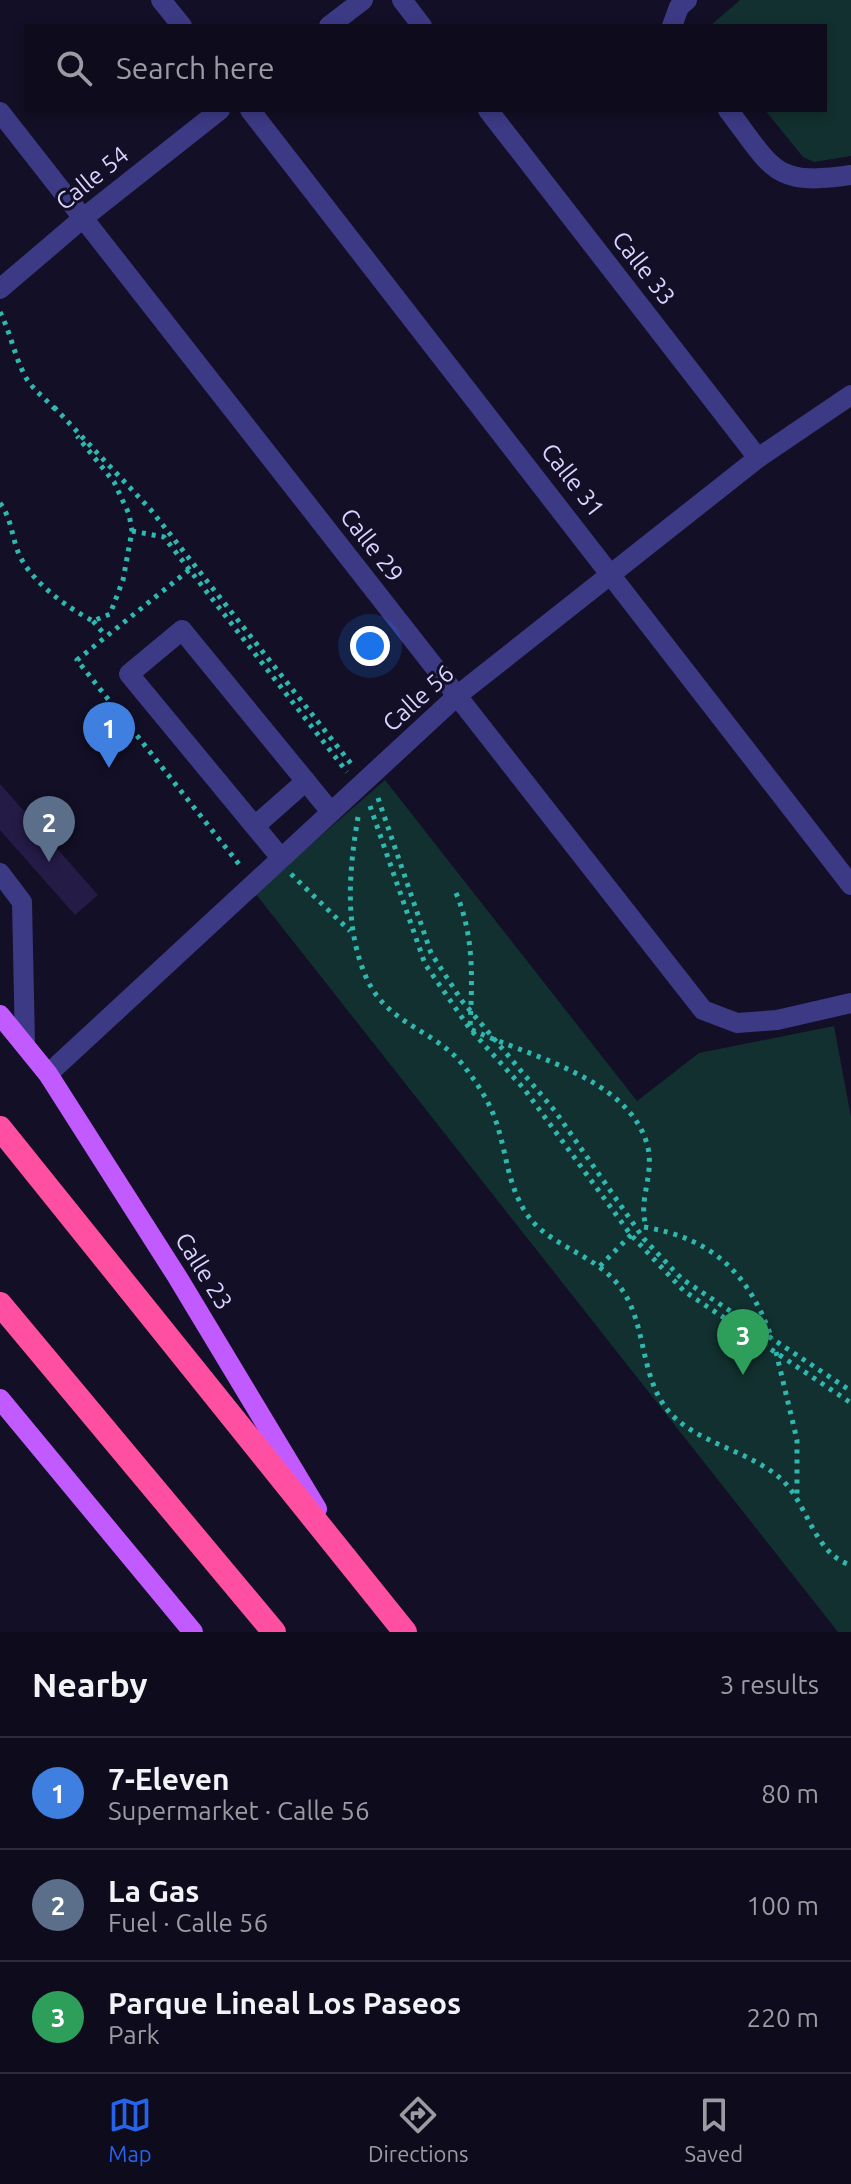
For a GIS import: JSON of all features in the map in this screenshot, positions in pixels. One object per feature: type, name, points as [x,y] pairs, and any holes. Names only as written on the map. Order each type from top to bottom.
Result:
[{"type":"highway","points":[[0,1128],[405,1632]]},
{"type":"highway","points":[[0,1304],[274,1632]]},
{"type":"main road","name":"Calle 23","points":[[0,1015],[48,1074],[178,1278],[350,1564]]},
{"type":"main road","points":[[0,1399],[193,1632]]},
{"type":"street","points":[[161,0],[180,24]]},
{"type":"street","points":[[332,24],[363,0]]},
{"type":"street","points":[[402,0],[420,24]]},
{"type":"street","points":[[673,24],[679,7],[687,0]]},
{"type":"street","name":"Calle 29","points":[[0,112],[703,1010],[737,1023],[777,1020],[851,1003]]},
{"type":"street","name":"Calle 54","points":[[0,289],[82,219],[217,112]]},
{"type":"street","name":"Calle 31","points":[[252,112],[613,573],[851,885]]},
{"type":"street","name":"Calle 33","points":[[490,112],[758,458]]},
{"type":"street","points":[[730,112],[770,164],[790,177],[810,181],[851,175]]},
{"type":"street","name":"Calle 56","points":[[48,1074],[284,864],[331,812],[356,777],[758,458],[851,395]]},
{"type":"street","points":[[284,864],[129,674],[182,630],[331,812]]},
{"type":"street","points":[[255,826],[306,781]]},
{"type":"street","points":[[0,873],[22,902],[25,1045]]},
{"type":"path","points":[[0,312],[12,336],[22,371],[34,389],[151,510],[356,777]]},
{"type":"path","points":[[54,407],[114,482],[129,514],[132,531],[116,605],[110,614],[93,621]]},
{"type":"path","points":[[0,503],[11,523],[22,560],[32,573],[93,621],[106,636]]},
{"type":"path","points":[[132,531],[164,537],[356,777],[377,796],[431,953],[471,1011],[555,1111],[639,1230],[682,1279],[851,1391]]},
{"type":"path","points":[[851,1403],[684,1291],[631,1235],[525,1090],[470,1029],[425,964],[381,831],[366,798],[358,816],[353,846],[351,932],[367,978],[379,1000],[413,1029],[450,1052],[483,1093],[495,1118],[513,1191],[540,1230],[600,1266],[626,1294],[637,1321],[646,1363],[670,1413],[780,1478],[797,1497],[829,1551],[851,1565]]},
{"type":"path","points":[[284,864],[351,932]]},
{"type":"path","points":[[456,893],[466,916],[472,960],[470,1029]]},
{"type":"path","points":[[470,1029],[573,1073],[623,1104],[647,1143],[652,1166],[641,1210],[646,1226]]},
{"type":"path","points":[[600,1266],[631,1235],[646,1226],[697,1242],[721,1255],[762,1310],[776,1351],[797,1440],[797,1497]]},
{"type":"green space","points":[[740,0],[851,0],[851,156],[814,162],[803,157],[767,112],[827,112],[827,24],[712,24]]},
{"type":"green space","points":[[385,780],[637,1101],[699,1053],[834,1026],[851,1117],[851,1632],[838,1632],[255,893]]},
{"type":"building","points":[[0,784],[98,895],[75,915],[0,830]]},
{"type":"place","name":"7-Eleven","points":[[109,768]]},
{"type":"place","name":"La Gas","points":[[49,862]]},
{"type":"place","name":"Parque Lineal Los Paseos","points":[[743,1375]]}]
